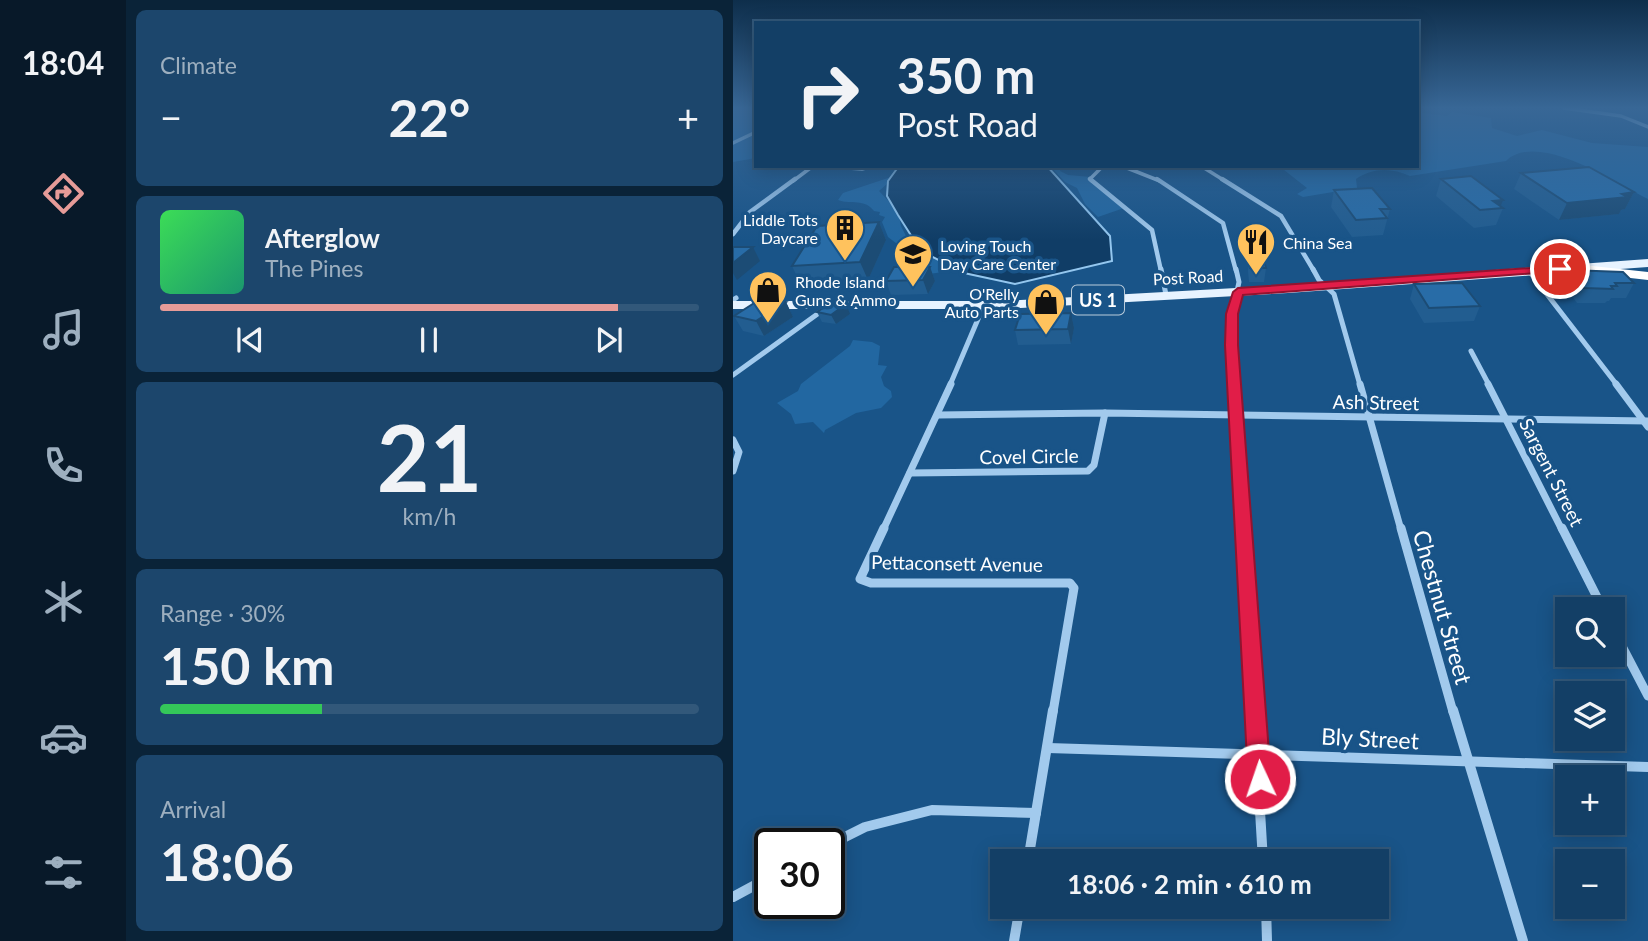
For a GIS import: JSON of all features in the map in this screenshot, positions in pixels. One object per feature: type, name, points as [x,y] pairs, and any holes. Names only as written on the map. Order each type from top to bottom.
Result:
[{"type":"highway","points":[[1625,264],[1648,274]]},
{"type":"highway","points":[[1574,268],[1648,274]]},
{"type":"main road","name":"Post Road","points":[[734,301],[794,305],[984,305],[1238,292],[1648,261]]},
{"type":"street","points":[[733,234],[757,206],[810,168]]},
{"type":"street","points":[[842,168],[868,168]]},
{"type":"street","points":[[1101,168],[1090,179],[1152,230],[1166,295]]},
{"type":"street","points":[[1128,168],[1153,176],[1223,223],[1237,267],[1238,292],[1232,314],[1231,345],[1262,849]]},
{"type":"street","name":"Chestnut Street","points":[[1204,168],[1281,216],[1319,280],[1334,294],[1468,763],[1523,941]]},
{"type":"street","points":[[1529,271],[1646,423]]},
{"type":"street","points":[[733,375],[832,304]]},
{"type":"street","name":"Pettaconsett Avenue","points":[[984,305],[938,415],[860,579],[871,583],[1065,582],[1074,588],[1030,849]]},
{"type":"street","name":"Sargent Street","points":[[1471,351],[1597,597]]},
{"type":"street","points":[[938,415],[1105,413]]},
{"type":"street","name":"Ash Street","points":[[1105,413],[1646,423]]},
{"type":"street","name":"Covel Circle","points":[[910,473],[1088,471],[1094,465],[1105,413]]},
{"type":"street","points":[[733,440],[739,452],[733,471]]},
{"type":"street","points":[[1625,652],[1648,696]]},
{"type":"street","name":"Bly Street","points":[[1047,748],[1258,752],[1468,763],[1648,768]]},
{"type":"street","points":[[845,837],[865,827],[932,810],[1036,813]]},
{"type":"street","points":[[733,897],[754,886]]},
{"type":"street","points":[[1014,941],[1018,919]]},
{"type":"street","points":[[1266,919],[1267,941]]},
{"type":"shaded area","points":[[733,152],[754,152],[754,158],[733,162]]},
{"type":"shaded area","points":[[1419,152],[1648,152],[1648,199],[1577,162],[1537,152],[1520,153],[1506,161],[1410,176],[1389,170],[1369,172],[1356,179],[1357,188],[1303,197],[1297,194],[1307,188],[1282,168],[1419,168]]},
{"type":"shaded area","points":[[898,168],[1049,168],[1110,236],[1112,261],[1015,284],[964,273],[921,251],[887,196],[888,181]]},
{"type":"shaded area","points":[[1052,168],[1061,168],[1060,171],[1068,175],[1091,177],[1124,208],[1098,217],[1085,204],[1077,188],[1065,182]]},
{"type":"shaded area","points":[[897,175],[879,191],[898,211],[907,238],[920,250],[951,267],[933,273],[914,270],[919,262],[910,258],[909,253],[888,237],[882,222],[885,217],[879,215],[880,212],[874,211],[866,204],[838,200],[843,193]]},
{"type":"shaded area","points":[[853,340],[872,342],[880,346],[878,365],[887,366],[881,377],[892,397],[881,408],[856,413],[824,433],[813,422],[795,424],[791,414],[777,403],[798,391],[801,384],[850,346]]},
{"type":"building","points":[[1589,167],[1634,192],[1622,194],[1628,197],[1567,203],[1521,173]]},
{"type":"building","points":[[1471,176],[1503,200],[1493,201],[1503,208],[1480,210],[1441,179]]},
{"type":"building","points":[[1372,188],[1390,209],[1380,209],[1387,218],[1356,220],[1334,190]]},
{"type":"building","points":[[879,222],[860,262],[792,266],[817,226]]},
{"type":"building","points":[[733,247],[753,247],[733,263]]},
{"type":"building","points":[[1249,257],[1263,257],[1266,268],[1250,268]]},
{"type":"building","points":[[894,267],[930,267],[923,280],[886,281]]},
{"type":"building","points":[[1569,270],[1623,272],[1634,283],[1615,283],[1617,286],[1611,286],[1613,289],[1584,288]]},
{"type":"building","points":[[1462,283],[1480,306],[1429,308],[1414,284]]},
{"type":"building","points":[[762,298],[786,302],[756,321],[734,316]]},
{"type":"building","points":[[829,304],[846,304],[831,315],[817,312]]},
{"type":"building","points":[[1071,313],[1068,329],[1015,330],[1020,314]]},
{"type":"place","name":"Liddle Tots Daycare","points":[[845,262]]},
{"type":"place","name":"China Sea","points":[[1256,276]]},
{"type":"place","name":"Loving Touch Day Care Center","points":[[913,288]]},
{"type":"place","name":"Rhode Island Guns & Ammo","points":[[768,324]]},
{"type":"place","name":"O'Relly Auto Parts","points":[[1046,336]]},
{"type":"route","points":[[1260,779],[1231,345],[1232,314],[1238,292],[1560,269]]}]
